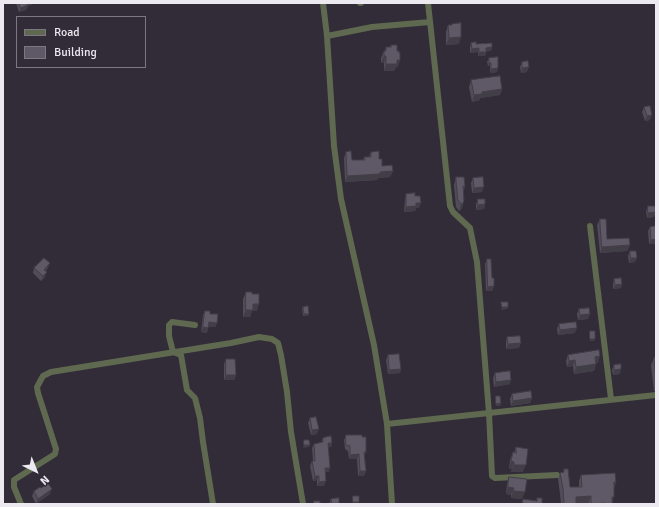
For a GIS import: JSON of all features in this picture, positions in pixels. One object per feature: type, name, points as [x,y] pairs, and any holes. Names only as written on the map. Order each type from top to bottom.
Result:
[{"type":"street","points":[[323,3],[327,36],[334,146],[341,198],[374,345],[387,424],[392,504]]},
{"type":"street","points":[[428,3],[450,206],[453,212],[470,228],[477,262],[489,413],[492,476],[557,475]]},
{"type":"street","points":[[327,36],[372,27],[430,22]]},
{"type":"street","points":[[590,226],[611,399]]},
{"type":"street","points":[[173,352],[169,336],[169,325],[172,322],[195,325]]},
{"type":"street","points":[[21,504],[14,487],[14,480],[56,452],[38,393],[37,387],[43,376],[52,372],[231,343],[259,337],[272,339],[278,343],[281,355],[290,432],[303,504]]},
{"type":"street","points":[[173,352],[181,354],[187,390],[195,398],[199,411],[213,504]]},
{"type":"street","points":[[387,424],[656,395]]},
{"type":"building","points":[[19,3],[27,3],[28,5],[21,8]]},
{"type":"building","points":[[461,23],[461,37],[449,38],[448,25]]},
{"type":"building","points":[[476,42],[476,44],[492,43],[492,47],[486,48],[486,52],[479,52],[479,48],[472,49],[471,43]]},
{"type":"building","points":[[391,45],[397,45],[397,51],[400,53],[400,60],[397,60],[397,64],[386,64],[386,56],[384,56],[384,51],[386,51],[386,47],[391,47]]},
{"type":"building","points":[[498,57],[498,68],[491,69],[489,58]]},
{"type":"building","points":[[528,61],[529,67],[522,68],[522,62]]},
{"type":"building","points":[[500,76],[502,89],[482,92],[482,94],[474,95],[471,80]]},
{"type":"building","points":[[650,106],[652,115],[647,116],[644,107]]},
{"type":"building","points":[[351,151],[352,160],[365,160],[364,157],[371,157],[371,152],[379,151],[379,159],[382,159],[382,166],[392,165],[393,171],[380,172],[380,174],[347,176],[346,152]]},
{"type":"building","points":[[456,177],[464,177],[465,186],[463,186],[463,204],[461,204],[458,200]]},
{"type":"building","points":[[483,177],[484,187],[474,188],[473,178]]},
{"type":"building","points":[[415,193],[415,196],[420,196],[421,203],[416,203],[416,206],[406,207],[406,194]]},
{"type":"building","points":[[478,199],[485,199],[485,204],[478,205]]},
{"type":"building","points":[[648,206],[655,206],[656,212],[648,213]]},
{"type":"building","points":[[600,219],[606,219],[607,239],[629,238],[630,245],[602,247]]},
{"type":"building","points":[[656,226],[656,239],[651,240],[650,227]]},
{"type":"building","points":[[630,251],[636,251],[637,258],[631,258]]},
{"type":"building","points":[[44,258],[50,263],[44,270],[47,272],[43,276],[34,268]]},
{"type":"building","points":[[487,259],[491,259],[492,278],[494,278],[494,286],[488,287]]},
{"type":"building","points":[[621,278],[622,284],[615,285],[614,279]]},
{"type":"building","points":[[246,292],[259,294],[259,304],[253,304],[253,310],[246,310]]},
{"type":"building","points":[[501,302],[508,302],[508,307],[502,307]]},
{"type":"building","points":[[308,306],[309,314],[304,314],[303,307]]},
{"type":"building","points":[[589,308],[590,314],[580,315],[579,309]]},
{"type":"building","points":[[205,311],[210,311],[210,314],[218,314],[217,323],[209,322],[208,328],[203,327]]},
{"type":"building","points":[[576,322],[577,328],[560,330],[559,324]]},
{"type":"building","points":[[590,331],[595,331],[595,339],[590,339]]},
{"type":"building","points":[[520,336],[521,343],[508,344],[507,337]]},
{"type":"building","points":[[599,350],[600,356],[595,357],[596,364],[576,367],[575,360],[569,361],[568,355]]},
{"type":"building","points":[[399,354],[401,369],[389,370],[388,355]]},
{"type":"building","points":[[656,357],[656,381],[654,358]]},
{"type":"building","points":[[226,359],[235,359],[236,375],[226,375]]},
{"type":"building","points":[[621,364],[621,369],[614,370],[614,365]]},
{"type":"building","points":[[510,371],[511,380],[496,382],[495,373]]},
{"type":"building","points":[[531,391],[532,398],[513,401],[512,394]]},
{"type":"building","points":[[496,396],[500,396],[501,403],[496,404]]},
{"type":"building","points":[[316,417],[319,429],[312,430],[310,418]]},
{"type":"building","points":[[346,435],[362,435],[362,437],[366,437],[366,452],[364,452],[366,471],[360,471],[359,454],[350,455],[350,446],[346,445]]},
{"type":"building","points":[[331,436],[332,443],[328,443],[330,468],[325,468],[326,481],[319,482],[319,476],[315,476],[312,461],[315,461],[314,444],[323,442],[323,438]]},
{"type":"building","points":[[304,440],[309,440],[310,445],[304,445]]},
{"type":"building","points":[[516,447],[528,449],[526,465],[514,465],[514,462],[511,461],[513,452],[516,453]]},
{"type":"building","points":[[564,469],[568,469],[570,487],[582,487],[581,475],[615,473],[616,482],[614,482],[614,497],[612,497],[612,504],[591,504],[591,496],[576,497],[576,504],[564,504],[560,473],[564,472]]},
{"type":"building","points":[[509,477],[527,479],[525,492],[513,491],[514,488],[508,487]]},
{"type":"building","points":[[48,483],[52,489],[38,499],[34,491]]},
{"type":"building","points":[[353,496],[359,496],[359,502],[353,502]]},
{"type":"building","points":[[339,498],[339,504],[332,504],[331,499]]},
{"type":"building","points":[[537,498],[542,498],[542,504],[522,504],[523,499],[537,501]]},
{"type":"building","points":[[314,501],[320,501],[320,504],[314,504]]}]
